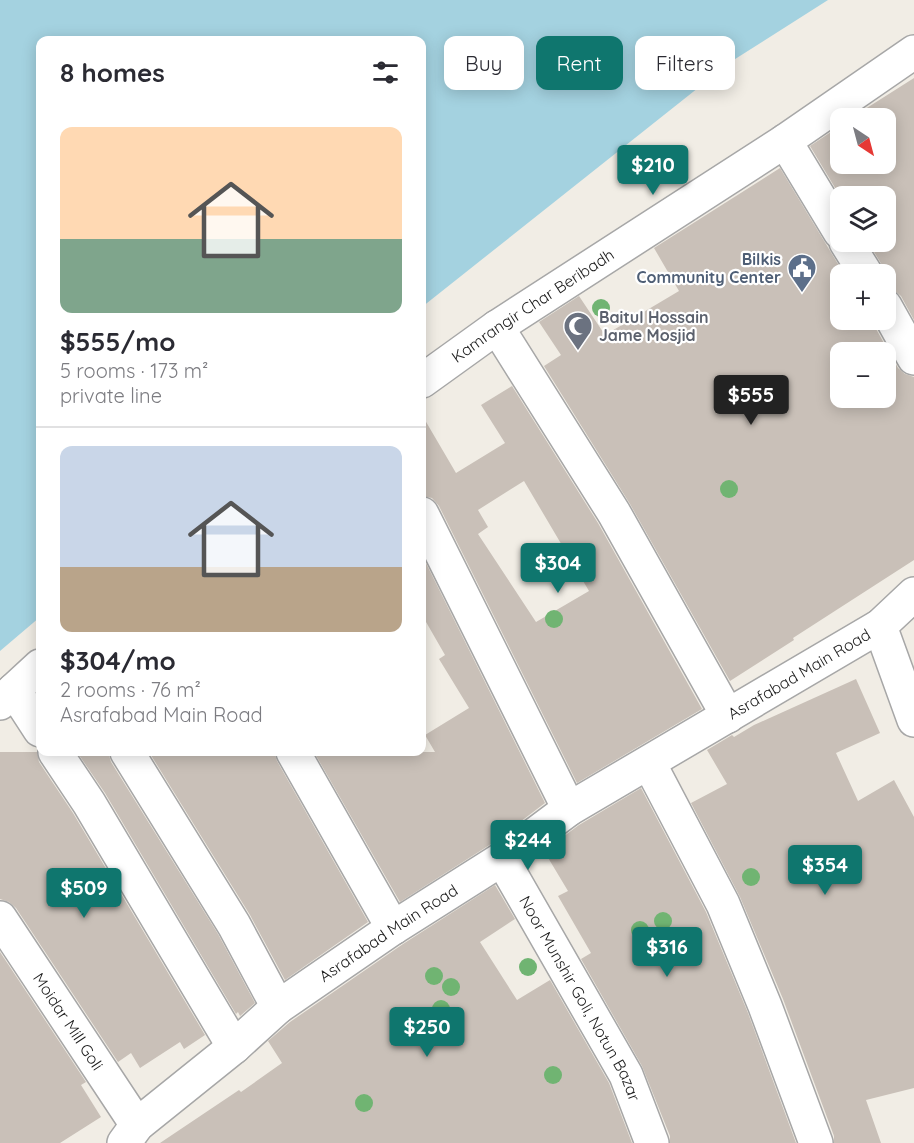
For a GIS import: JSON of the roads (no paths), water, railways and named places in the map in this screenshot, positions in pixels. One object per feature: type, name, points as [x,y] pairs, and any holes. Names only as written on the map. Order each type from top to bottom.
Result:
[{"type":"street","name":"Kamrangir Char Beribadh","points":[[426,378],[497,327],[785,141],[914,52]]},
{"type":"street","points":[[785,141],[830,215]]},
{"type":"street","points":[[896,326],[914,358]]},
{"type":"street","points":[[497,327],[614,513],[728,716]]},
{"type":"street","points":[[426,521],[569,809]]},
{"type":"street","name":"Asrafabad Main Road","points":[[131,1134],[278,1007],[393,928],[502,859],[569,809],[880,626],[914,594]]},
{"type":"street","points":[[880,626],[914,720]]},
{"type":"street","points":[[36,670],[7,696],[36,726]]},
{"type":"street","points":[[58,756],[89,803],[234,1047]]},
{"type":"street","points":[[129,756],[234,925],[278,1007]]},
{"type":"street","points":[[295,756],[393,928]]},
{"type":"street","points":[[649,763],[723,904],[765,1006],[816,1143]]},
{"type":"street","name":"Noor Munshir Goli, Notun Bazar","points":[[502,859],[626,1075],[652,1143]]},
{"type":"street","name":"Moidar Mill Goli","points":[[0,918],[131,1134]]},
{"type":"water","points":[[0,0],[828,0],[735,59],[735,36],[635,36],[635,90],[695,90],[426,304],[426,36],[36,36],[36,620],[0,651]]},
{"type":"place","name":"Bilkis Community Center","points":[[802,294]]},
{"type":"place","name":"Baitul Hossain Jame Mosjid","points":[[578,352]]}]
